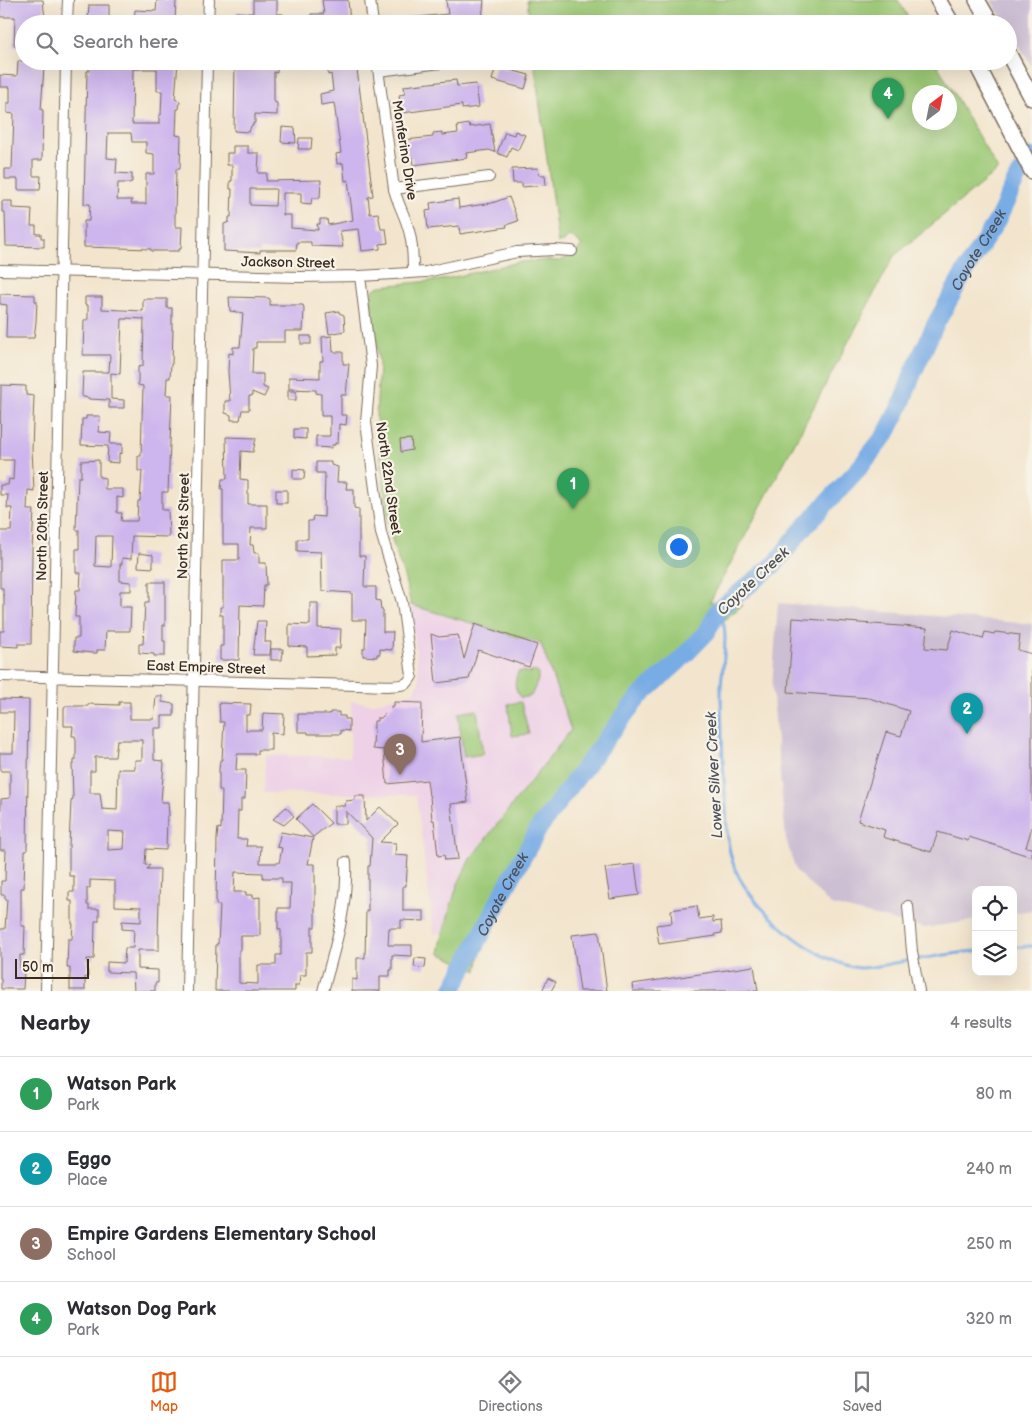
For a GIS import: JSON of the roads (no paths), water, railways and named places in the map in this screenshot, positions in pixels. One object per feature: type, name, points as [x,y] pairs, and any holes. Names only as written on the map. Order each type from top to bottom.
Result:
[{"type":"highway","points":[[938,0],[947,15]]},
{"type":"highway","points":[[977,0],[986,15]]},
{"type":"highway","points":[[980,70],[1032,171]]},
{"type":"highway","points":[[1017,70],[1032,98]]},
{"type":"street","points":[[67,15],[68,0]]},
{"type":"street","points":[[208,15],[209,0]]},
{"type":"street","points":[[370,0],[372,15]]},
{"type":"street","name":"North 20th Street","points":[[46,991],[66,70]]},
{"type":"street","name":"North 21st Street","points":[[188,991],[207,70]]},
{"type":"street","name":"Monferino Drive","points":[[379,70],[394,189],[398,206],[406,221],[410,236],[413,272]]},
{"type":"street","points":[[394,189],[489,177]]},
{"type":"street","name":"Jackson Street","points":[[0,270],[300,277],[360,276],[426,272],[517,252],[554,250],[572,252]]},
{"type":"street","name":"North 22nd Street","points":[[360,276],[371,366],[366,422],[380,533],[402,602],[412,676],[410,681]]},
{"type":"street","name":"East Empire Street","points":[[0,676],[368,685],[398,685],[410,681]]},
{"type":"street","points":[[323,991],[343,917],[347,883],[346,862]]},
{"type":"street","points":[[908,906],[919,991]]},
{"type":"waterway","name":"Coyote Creek","points":[[452,991],[539,828],[608,736],[639,697],[678,662],[707,632],[718,610],[776,563],[799,533],[860,467],[886,434],[900,407],[935,325],[967,268],[998,219],[1018,176],[1032,157]]},
{"type":"waterway","name":"Lower Silver Creek","points":[[718,610],[722,617],[725,636],[721,702],[728,843],[735,869],[744,886],[773,919],[798,940],[828,958],[852,967],[868,968],[972,952]]},
{"type":"waterway","name":"Lower Silver Creek","points":[[1017,947],[1032,946]]},
{"type":"place","name":"Watson Dog Park","points":[[888,119]]},
{"type":"place","name":"Watson Park","points":[[573,509]]},
{"type":"place","name":"Eggo","points":[[967,734]]},
{"type":"place","name":"Empire Gardens Elementary School","points":[[400,775]]}]
